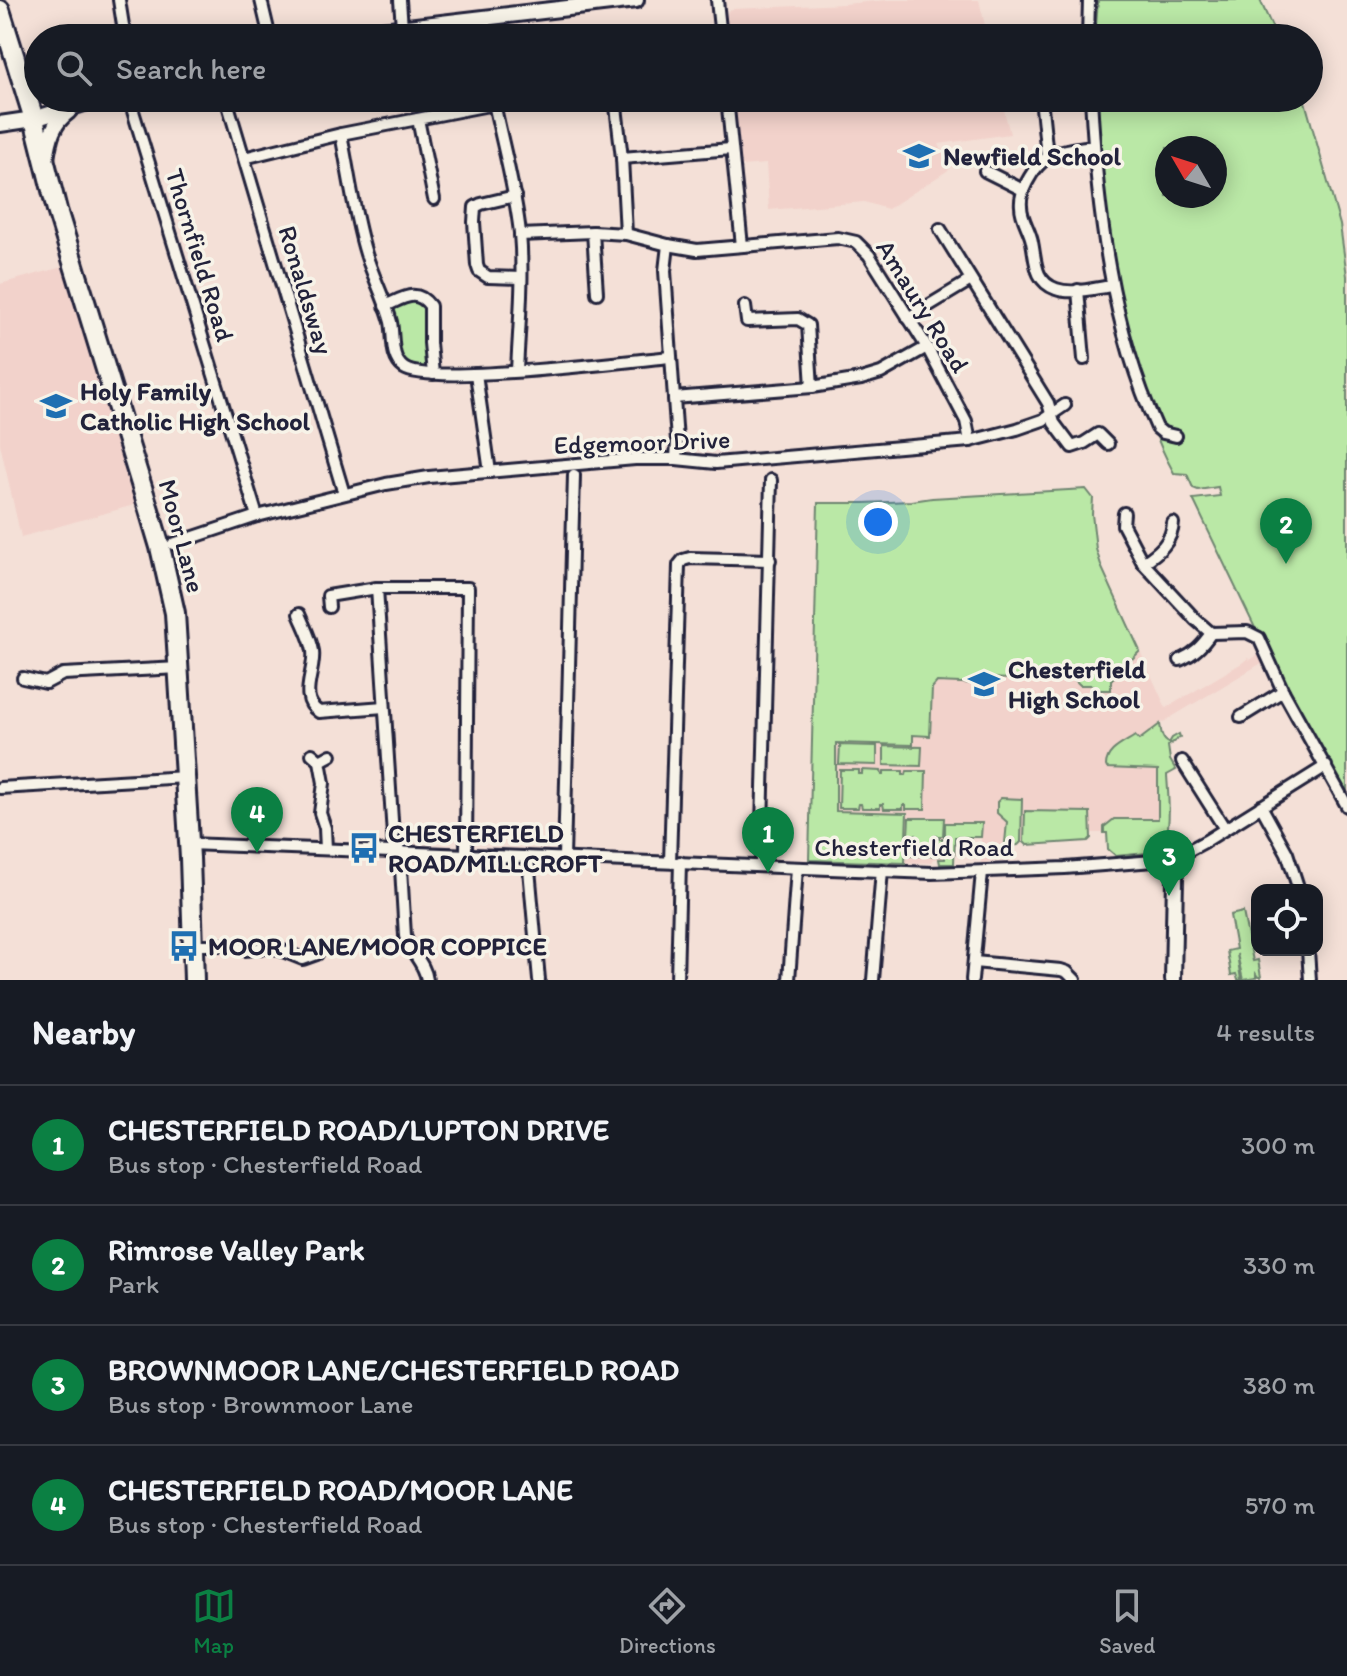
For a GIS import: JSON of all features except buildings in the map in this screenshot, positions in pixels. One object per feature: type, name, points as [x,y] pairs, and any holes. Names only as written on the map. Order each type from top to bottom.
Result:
[{"type":"highway","name":"Moor Lane","points":[[0,10],[24,87]]},
{"type":"highway","name":"Moor Lane","points":[[32,112],[160,547],[175,613],[186,777],[194,980]]},
{"type":"street","points":[[119,0],[123,24]]},
{"type":"street","points":[[261,0],[267,24]]},
{"type":"street","points":[[400,0],[402,24]]},
{"type":"street","points":[[426,24],[636,0]]},
{"type":"street","points":[[717,0],[720,24]]},
{"type":"street","points":[[1088,24],[1089,0]]},
{"type":"street","points":[[475,18],[476,24]]},
{"type":"street","points":[[0,124],[57,112]]},
{"type":"street","points":[[45,165],[52,130],[68,112]]},
{"type":"street","name":"Thornfield Road","points":[[133,112],[257,516]]},
{"type":"street","name":"Ronaldsway","points":[[230,112],[344,494]]},
{"type":"street","points":[[244,158],[447,112]]},
{"type":"street","points":[[496,112],[515,196],[520,235],[517,371]]},
{"type":"street","points":[[617,112],[626,234]]},
{"type":"street","points":[[728,112],[742,246]]},
{"type":"street","points":[[1042,112],[1047,156]]},
{"type":"street","points":[[1092,112],[1112,286],[1129,356],[1157,428],[1176,436]]},
{"type":"street","points":[[418,119],[434,199]]},
{"type":"street","points":[[341,134],[362,241],[390,320],[399,364],[410,371],[433,374],[476,374],[670,357]]},
{"type":"street","points":[[1094,146],[1047,156],[1034,169],[1023,190],[1020,205],[1037,272],[1042,280],[1057,289],[1112,286]]},
{"type":"street","points":[[622,158],[731,149]]},
{"type":"street","points":[[985,171],[1023,190]]},
{"type":"street","points":[[515,196],[481,204],[475,207],[473,214],[479,271],[483,275],[521,278]]},
{"type":"street","points":[[940,229],[1048,403],[1054,423],[1072,447],[1098,434],[1108,444]]},
{"type":"street","points":[[584,294],[601,292],[593,232]]},
{"type":"street","name":"Amaury Road","points":[[520,235],[626,234],[697,250],[838,238],[856,242],[869,255],[927,347],[966,421],[970,441]]},
{"type":"street","points":[[668,245],[665,271],[676,459]]},
{"type":"street","points":[[908,318],[971,280]]},
{"type":"street","points":[[1078,290],[1084,359]]},
{"type":"street","points":[[385,306],[412,295],[428,302],[433,374]]},
{"type":"street","points":[[745,306],[747,321],[798,319],[808,325],[812,387]]},
{"type":"street","points":[[674,398],[812,387],[861,379],[881,373],[927,347]]},
{"type":"street","points":[[476,374],[490,472]]},
{"type":"street","name":"Edgemoor Drive","points":[[173,544],[257,516],[386,484],[429,477],[635,459],[716,463],[970,441],[1043,420],[1065,405]]},
{"type":"street","points":[[564,858],[574,475]]},
{"type":"street","points":[[761,866],[771,480]]},
{"type":"street","points":[[1124,513],[1123,525],[1143,563],[1196,620],[1211,633],[1247,632],[1256,636],[1347,806]]},
{"type":"street","points":[[1143,563],[1167,543],[1173,523]]},
{"type":"street","points":[[677,980],[675,862],[679,565],[690,558],[770,560]]},
{"type":"street","points":[[377,588],[384,707],[405,936],[408,947],[426,971],[427,980]]},
{"type":"street","points":[[329,607],[328,596],[377,588],[468,588],[466,854]]},
{"type":"street","points":[[298,612],[313,651],[308,682],[310,703],[319,712],[336,705],[384,707]]},
{"type":"street","points":[[1180,660],[1191,655],[1211,633]]},
{"type":"street","points":[[23,678],[46,683],[63,674],[179,668]]},
{"type":"street","points":[[1241,717],[1283,691]]},
{"type":"street","points":[[326,849],[325,828],[320,813],[324,783],[316,758],[331,755]]},
{"type":"street","points":[[1182,761],[1225,829]]},
{"type":"street","name":"Chesterfield Road","points":[[189,844],[932,873],[1079,867],[1169,858],[1191,850],[1326,766]]},
{"type":"street","points":[[0,788],[186,777]]},
{"type":"street","points":[[1261,806],[1287,853],[1297,884]]},
{"type":"street","points":[[528,858],[539,980]]},
{"type":"street","points":[[1169,858],[1175,878],[1173,980]]},
{"type":"street","points":[[789,980],[797,868]]},
{"type":"street","points":[[873,980],[882,870]]},
{"type":"street","points":[[972,980],[982,872]]},
{"type":"street","points":[[193,945],[230,945],[245,950],[273,947],[303,959],[317,954]]},
{"type":"street","points":[[1308,956],[1310,980]]},
{"type":"street","points":[[974,962],[1061,970],[1075,980]]},
{"type":"shaded area","points":[[888,0],[979,0],[985,24],[727,24],[728,11],[731,9]]},
{"type":"shaded area","points":[[735,112],[1004,112],[1010,134],[939,144],[950,169],[888,209],[864,202],[769,210],[766,164],[741,166]]},
{"type":"shaded area","name":"Holy Family Catholic High School","points":[[70,265],[78,294],[79,313],[92,354],[101,369],[141,503],[21,537],[0,444],[0,284]]},
{"type":"shaded area","name":"Chesterfield High School","points":[[1086,489],[1093,498],[1094,539],[1102,568],[1166,708],[1248,658],[1250,660],[1259,654],[1265,666],[1260,664],[1160,724],[1168,808],[1162,849],[1116,856],[1108,849],[1107,833],[1092,833],[1088,841],[1007,845],[992,861],[981,864],[981,838],[955,837],[954,864],[940,864],[939,859],[933,859],[931,863],[809,860],[818,503],[912,501]]},
{"type":"green space","points":[[1098,0],[1260,0],[1271,24],[1096,24]]},
{"type":"green space","points":[[1097,112],[1308,112],[1340,225],[1347,276],[1347,799],[1279,671],[1266,638],[1255,628],[1193,499],[1220,496],[1218,487],[1193,488],[1187,474],[1174,473],[1160,444],[1137,381],[1116,280]]},
{"type":"green space","points":[[411,299],[420,300],[425,306],[427,369],[407,366],[399,356],[391,309]]},
{"type":"green space","points":[[1086,489],[1093,498],[1096,549],[1102,568],[1140,651],[1111,680],[1111,690],[1080,685],[1072,677],[1068,677],[1068,681],[985,678],[984,684],[937,682],[932,688],[930,736],[913,735],[913,745],[836,743],[836,811],[907,813],[905,863],[809,860],[818,503],[912,501]]},
{"type":"green space","points":[[1160,724],[1167,742],[1179,734],[1180,737],[1168,746],[1170,760],[1176,770],[1167,775],[1169,816],[1166,838],[1157,852],[1116,856],[1108,849],[1104,827],[1114,819],[1158,819],[1158,770],[1107,768],[1107,760],[1121,745],[1135,736],[1139,740]]},
{"type":"green space","points":[[840,745],[877,746],[877,765],[839,764]]},
{"type":"green space","points":[[884,746],[922,747],[921,766],[884,765]]},
{"type":"green space","points":[[840,770],[859,770],[859,774],[862,770],[881,771],[882,775],[884,771],[903,771],[906,775],[907,771],[926,771],[925,809],[906,809],[903,805],[903,809],[884,809],[883,804],[880,808],[862,808],[859,804],[858,808],[839,808]]},
{"type":"green space","points":[[1001,798],[1022,799],[1021,842],[1018,845],[1005,843],[1007,822],[997,813],[997,802]]},
{"type":"green space","points":[[1025,811],[1090,812],[1091,838],[1088,841],[1027,845],[1024,842]]},
{"type":"green space","points":[[909,818],[944,818],[943,836],[935,836],[936,839],[943,839],[943,856],[908,856],[908,838],[916,838],[916,835],[908,835]]},
{"type":"green space","points":[[945,823],[982,823],[981,837],[955,837],[954,864],[940,864],[939,859],[945,859]]},
{"type":"green space","points":[[1243,912],[1251,956],[1253,961],[1258,960],[1261,977],[1256,974],[1256,978],[1243,980],[1237,954],[1241,980],[1236,974],[1231,975],[1227,951],[1236,949],[1230,915]]},
{"type":"place","name":"Newfield School","points":[[919,156]]},
{"type":"place","name":"Holy Family Catholic High School","points":[[56,406]]},
{"type":"place","name":"Rimrose Valley Park","points":[[1286,564]]},
{"type":"place","name":"Chesterfield High School","points":[[984,684]]},
{"type":"place","name":"CHESTERFIELD ROAD/MILLCROFT","points":[[364,848]]},
{"type":"place","name":"CHESTERFIELD ROAD/MOOR LANE","points":[[257,853]]},
{"type":"place","name":"CHESTERFIELD ROAD/LUPTON DRIVE","points":[[768,873]]},
{"type":"place","name":"BROWNMOOR LANE/CHESTERFIELD ROAD","points":[[1169,896]]},
{"type":"place","name":"MOOR LANE/MOOR COPPICE","points":[[184,946]]}]
